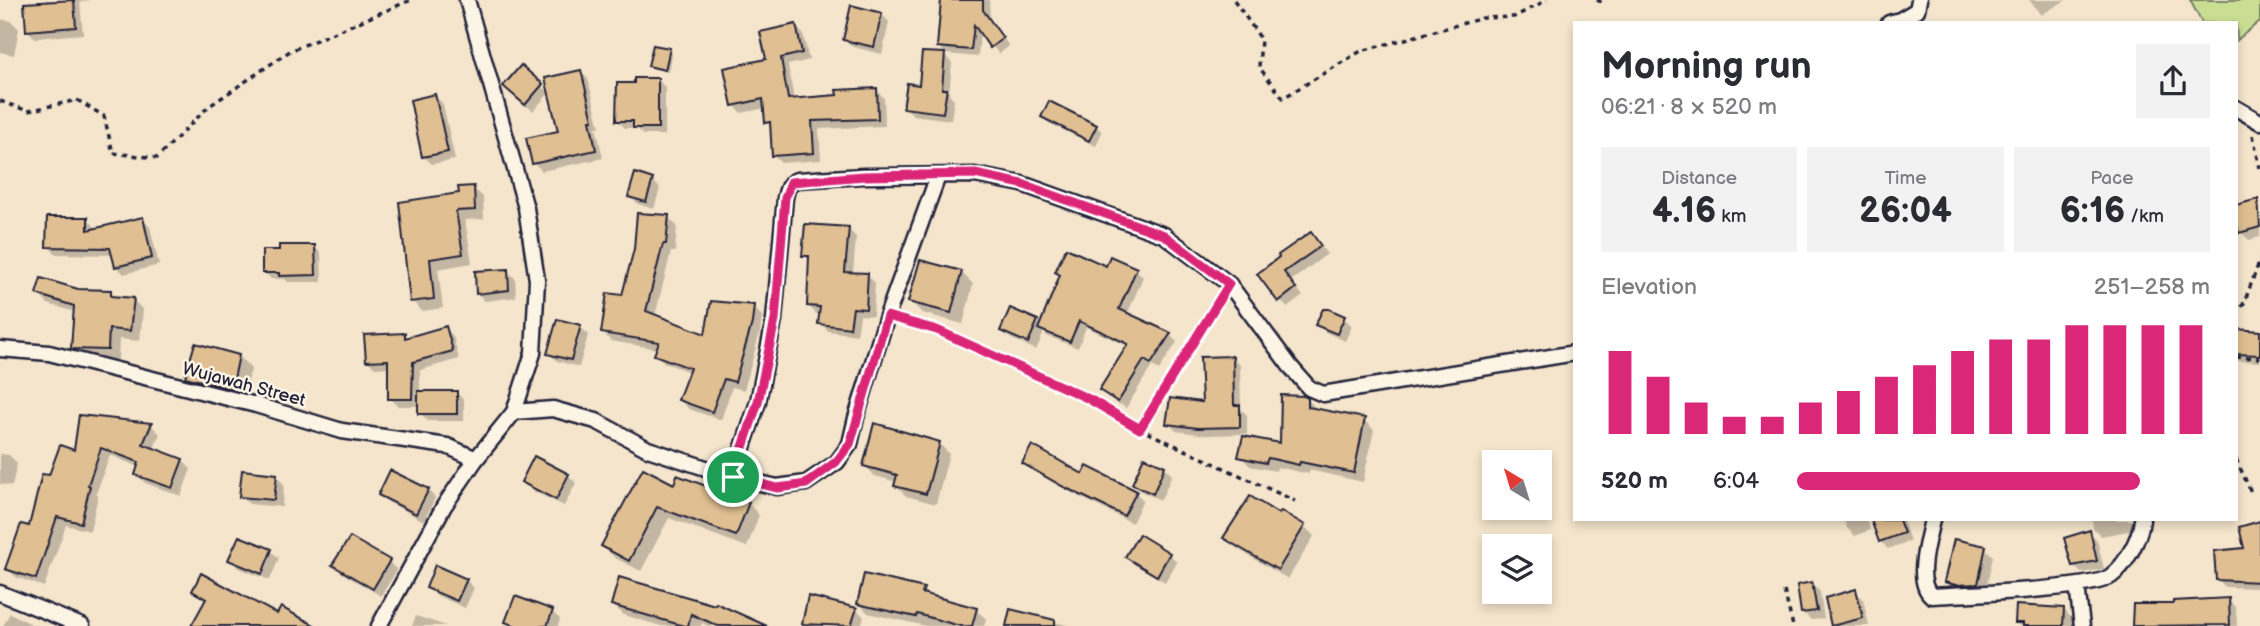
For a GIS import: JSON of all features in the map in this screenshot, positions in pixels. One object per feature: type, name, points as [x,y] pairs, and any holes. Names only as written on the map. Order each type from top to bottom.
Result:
[{"type":"street","points":[[379,626],[444,506],[476,459],[514,412],[533,353],[537,280],[526,208],[467,0]]},
{"type":"street","points":[[1896,21],[1917,10],[1919,0]]},
{"type":"street","points":[[733,477],[758,402],[775,320],[788,187],[791,182],[797,180],[975,174],[1022,184],[1164,235],[1229,284],[1290,366],[1309,388],[1323,394],[1573,353]]},
{"type":"street","points":[[514,412],[553,410],[596,421],[648,449],[733,477],[777,488],[806,484],[836,462],[850,444],[887,316],[937,176]]},
{"type":"street","name":"Wujawah Street","points":[[0,349],[49,353],[256,405],[342,431],[447,446],[476,459]]},
{"type":"street","points":[[1932,521],[1924,549],[1924,575],[1926,588],[1932,597],[2077,586],[2110,578],[2122,564],[2142,521]]},
{"type":"street","points":[[2077,586],[2082,626]]},
{"type":"street","points":[[0,593],[82,626]]},
{"type":"path","points":[[0,101],[27,111],[77,100],[104,116],[113,153],[157,158],[208,107],[290,51],[411,0]]},
{"type":"path","points":[[1234,0],[1261,39],[1259,67],[1283,98],[1361,51],[1483,18],[1514,17],[1547,0]]},
{"type":"path","points":[[1597,0],[1604,3],[1602,0]]},
{"type":"path","points":[[2248,116],[2260,167]]},
{"type":"path","points":[[2238,312],[2260,260]]},
{"type":"path","points":[[1140,429],[1229,284]]},
{"type":"path","points":[[887,316],[937,330],[1089,399],[1140,429],[1295,501]]},
{"type":"path","points":[[2238,357],[2260,358]]},
{"type":"path","points":[[2238,463],[2251,492]]},
{"type":"path","points":[[1784,591],[1793,626]]},
{"type":"green space","points":[[2190,0],[2260,0],[2260,21],[2238,39],[2238,21],[2201,21]]},
{"type":"building","points":[[74,0],[76,27],[26,31],[24,3]]},
{"type":"building","points":[[941,0],[983,0],[983,10],[1003,38],[990,48],[974,25],[971,50],[937,47]]},
{"type":"building","points":[[851,5],[882,13],[874,47],[843,40]]},
{"type":"building","points":[[796,24],[802,53],[781,58],[788,99],[837,95],[836,90],[877,88],[878,119],[812,121],[814,153],[772,156],[770,122],[765,123],[763,99],[732,106],[724,68],[766,59],[760,32]]},
{"type":"building","points":[[653,45],[670,48],[665,70],[648,66]]},
{"type":"building","points":[[922,52],[945,53],[942,89],[947,89],[943,113],[903,108],[907,83],[919,85]]},
{"type":"building","points":[[521,65],[543,84],[525,105],[503,86]]},
{"type":"building","points":[[581,70],[593,120],[590,120],[596,150],[532,164],[526,138],[558,131],[545,78]]},
{"type":"building","points":[[634,78],[658,78],[658,128],[633,128],[633,121],[616,121],[617,83],[634,83]]},
{"type":"building","points":[[435,94],[448,152],[422,157],[410,100]]},
{"type":"building","points":[[1049,101],[1097,125],[1089,141],[1041,117]]},
{"type":"building","points":[[635,173],[653,179],[646,202],[628,197]]},
{"type":"building","points":[[474,186],[475,210],[456,211],[463,254],[430,259],[434,299],[410,302],[399,202],[459,193],[458,187]]},
{"type":"building","points":[[2258,199],[2260,227],[2239,233],[2238,204]]},
{"type":"building","points":[[637,213],[669,215],[666,244],[663,244],[646,311],[705,334],[711,301],[754,305],[752,323],[735,382],[724,379],[712,412],[678,400],[690,368],[654,355],[659,342],[601,333],[607,293],[622,295],[634,249]]},
{"type":"building","points":[[47,217],[88,217],[88,230],[143,217],[152,258],[115,267],[110,248],[46,247]]},
{"type":"building","points":[[805,224],[849,227],[845,272],[868,273],[866,309],[853,308],[850,328],[818,324],[820,307],[807,306],[809,256],[802,256]]},
{"type":"building","points":[[1311,232],[1321,246],[1284,272],[1296,288],[1278,302],[1257,274],[1279,257],[1278,255]]},
{"type":"building","points":[[279,245],[315,245],[316,275],[279,276],[279,273],[262,273],[262,250],[279,250]]},
{"type":"building","points":[[1066,248],[1106,266],[1110,256],[1137,268],[1119,309],[1171,333],[1151,364],[1144,360],[1118,402],[1099,390],[1128,344],[1079,321],[1070,342],[1038,329],[1060,275],[1055,272]]},
{"type":"building","points":[[920,260],[962,271],[951,313],[908,302]]},
{"type":"building","points":[[508,269],[509,290],[476,294],[475,271]]},
{"type":"building","points":[[41,278],[78,289],[111,290],[111,296],[134,298],[130,331],[109,329],[108,350],[71,349],[74,306],[36,294]]},
{"type":"building","points":[[1010,308],[1038,320],[1028,343],[1000,331]]},
{"type":"building","points":[[1323,309],[1345,316],[1337,334],[1315,325]]},
{"type":"building","points":[[557,319],[581,325],[571,360],[547,354]]},
{"type":"building","points":[[446,326],[453,351],[413,362],[412,399],[388,399],[388,360],[366,361],[364,335],[405,333],[405,338]]},
{"type":"building","points":[[2238,329],[2260,331],[2260,355],[2238,354]]},
{"type":"building","points":[[195,343],[239,355],[232,389],[185,377]]},
{"type":"building","points":[[1233,356],[1234,405],[1240,405],[1240,427],[1198,428],[1166,424],[1170,398],[1202,402],[1200,357]]},
{"type":"building","points":[[418,391],[457,391],[457,414],[418,414]]},
{"type":"building","points":[[1281,395],[1304,396],[1308,398],[1308,407],[1365,418],[1354,473],[1300,462],[1299,465],[1268,458],[1266,463],[1238,457],[1243,436],[1280,443]]},
{"type":"building","points":[[79,415],[152,423],[143,444],[183,459],[172,488],[135,475],[139,462],[101,448],[88,485],[90,486],[81,523],[57,517],[36,579],[5,569],[21,524],[29,526],[42,474],[49,475],[60,445],[74,450]]},
{"type":"building","points":[[874,423],[940,442],[926,494],[894,486],[897,475],[863,466]]},
{"type":"building","points":[[1032,445],[1083,474],[1087,466],[1137,491],[1124,516],[1022,463]]},
{"type":"building","points":[[534,456],[569,474],[556,500],[521,482]]},
{"type":"building","points":[[1144,457],[1165,466],[1153,494],[1132,484]]},
{"type":"building","points":[[643,468],[674,484],[677,475],[749,502],[736,536],[657,507],[629,561],[601,546]]},
{"type":"building","points":[[242,470],[277,474],[274,500],[239,497]]},
{"type":"building","points":[[390,470],[429,489],[416,514],[378,495]]},
{"type":"building","points":[[1250,496],[1279,514],[1281,511],[1305,525],[1278,570],[1223,538]]},
{"type":"building","points":[[1871,521],[1899,521],[1904,533],[1879,542]]},
{"type":"building","points":[[2260,521],[2260,582],[2216,580],[2214,551],[2244,548],[2239,527]]},
{"type":"building","points":[[2090,530],[2097,561],[2072,566],[2064,538]]},
{"type":"building","points":[[1139,534],[1170,553],[1157,576],[1125,557]]},
{"type":"building","points":[[239,536],[272,549],[262,574],[228,560]]},
{"type":"building","points":[[350,537],[390,560],[373,589],[332,565]]},
{"type":"building","points":[[1954,539],[1986,546],[1978,584],[1956,585],[1944,582]]},
{"type":"building","points":[[435,565],[467,579],[457,601],[426,588]]},
{"type":"building","points":[[201,573],[277,614],[281,607],[316,626],[191,626],[206,599],[192,591]]},
{"type":"building","points":[[864,574],[924,588],[922,593],[977,608],[972,626],[960,626],[917,614],[916,617],[857,604]]},
{"type":"building","points":[[619,577],[715,605],[716,603],[767,626],[718,626],[691,614],[688,626],[684,626],[611,605]]},
{"type":"building","points":[[1812,582],[1817,611],[1801,613],[1797,585]]},
{"type":"building","points":[[1856,589],[1863,618],[1831,626],[1825,598]]},
{"type":"building","points":[[515,596],[553,610],[547,626],[515,626],[505,622]]},
{"type":"building","points":[[808,596],[857,608],[851,626],[802,624]]},
{"type":"building","points":[[2229,598],[2230,625],[2132,626],[2133,604],[2173,604],[2173,601]]},
{"type":"building","points":[[2016,605],[2064,608],[2063,626],[2023,626],[2023,623],[2015,623]]},
{"type":"building","points":[[1010,609],[1055,620],[1055,626],[1006,626]]},
{"type":"route","points":[[975,174],[1022,184],[1164,235],[1229,284],[1140,429],[1089,399],[937,330],[887,316],[850,444],[836,462],[806,484],[793,486],[777,488],[733,477],[758,402],[775,320],[785,198],[791,182],[864,176],[975,174]]}]
